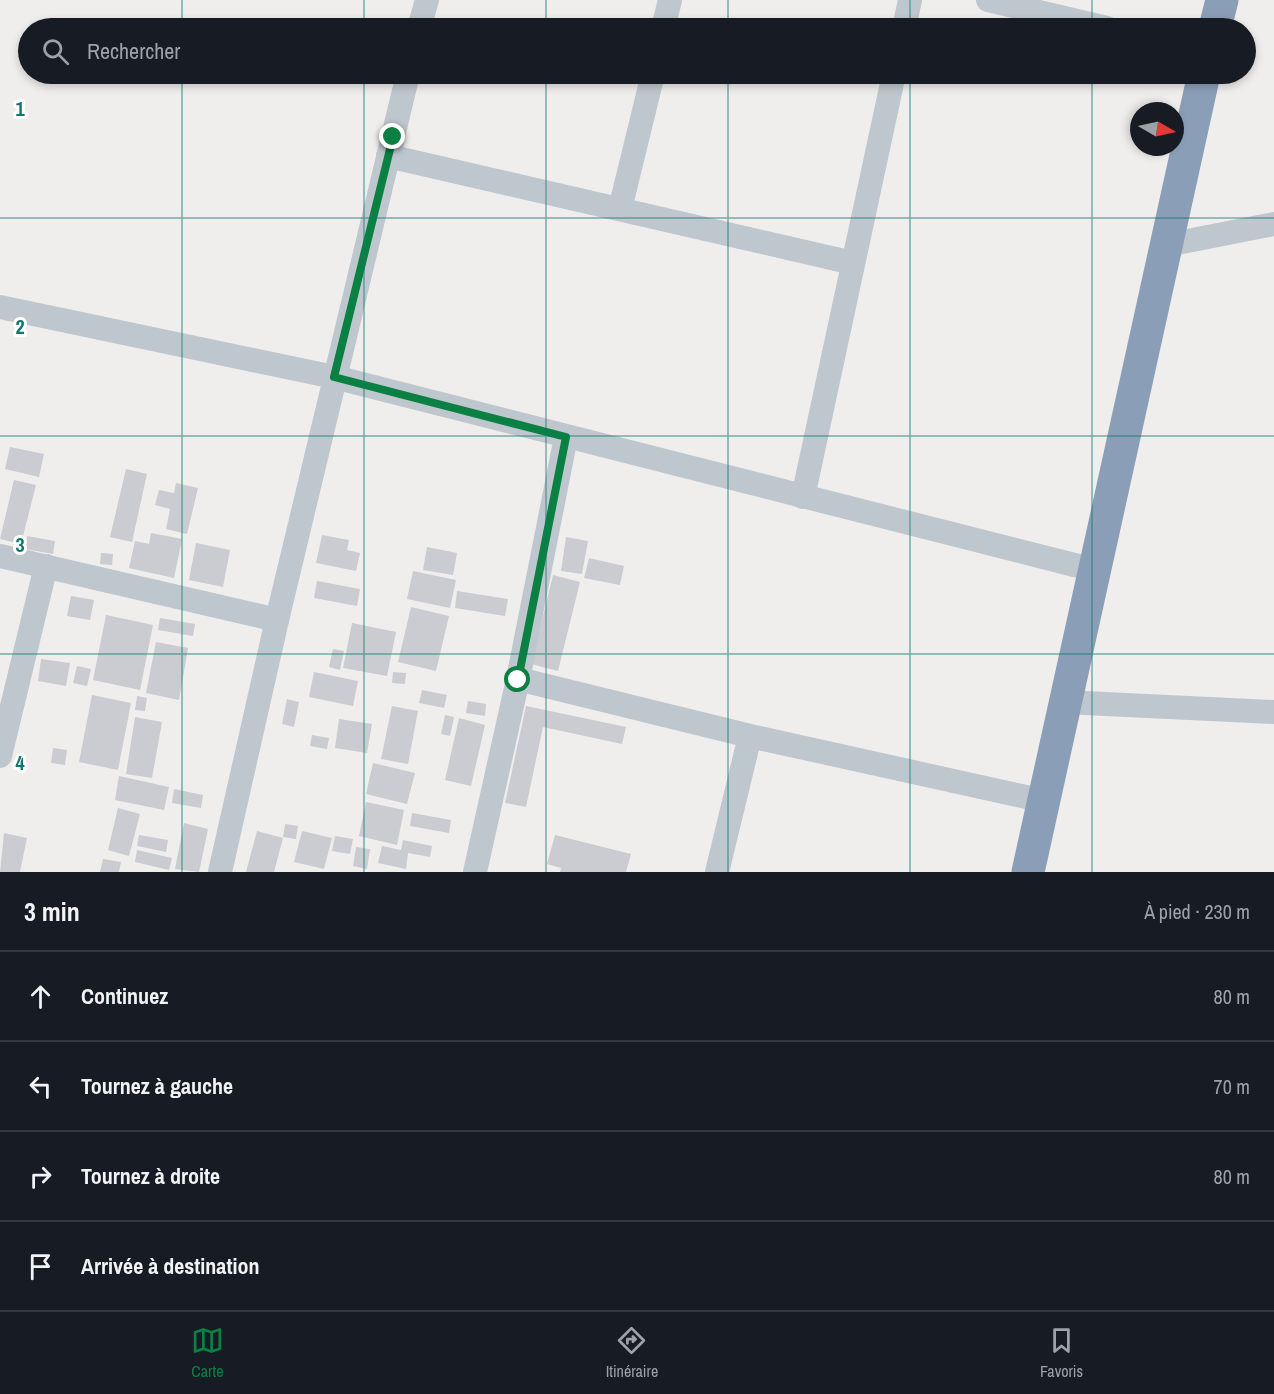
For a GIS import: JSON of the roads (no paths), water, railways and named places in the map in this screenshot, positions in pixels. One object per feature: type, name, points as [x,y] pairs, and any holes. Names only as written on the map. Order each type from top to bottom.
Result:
[{"type":"highway","points":[[1218,18],[1222,0]]},
{"type":"highway","points":[[1028,872],[1202,84]]},
{"type":"street","points":[[422,18],[427,0]]},
{"type":"street","points":[[666,18],[670,0]]},
{"type":"street","points":[[906,18],[910,0]]},
{"type":"street","points":[[988,0],[1064,18]]},
{"type":"street","points":[[220,872],[276,620],[406,84]]},
{"type":"street","points":[[620,209],[651,84]]},
{"type":"street","points":[[803,497],[892,84]]},
{"type":"street","points":[[388,156],[853,263]]},
{"type":"street","points":[[1167,245],[1274,225]]},
{"type":"street","points":[[0,307],[334,377],[1094,570]]},
{"type":"street","points":[[475,872],[518,680],[566,437]]},
{"type":"street","points":[[0,556],[276,620]]},
{"type":"street","points":[[0,756],[46,566]]},
{"type":"street","points":[[518,680],[750,736],[1044,801]]},
{"type":"street","points":[[1064,702],[1274,712]]},
{"type":"street","points":[[717,872],[750,736]]}]
